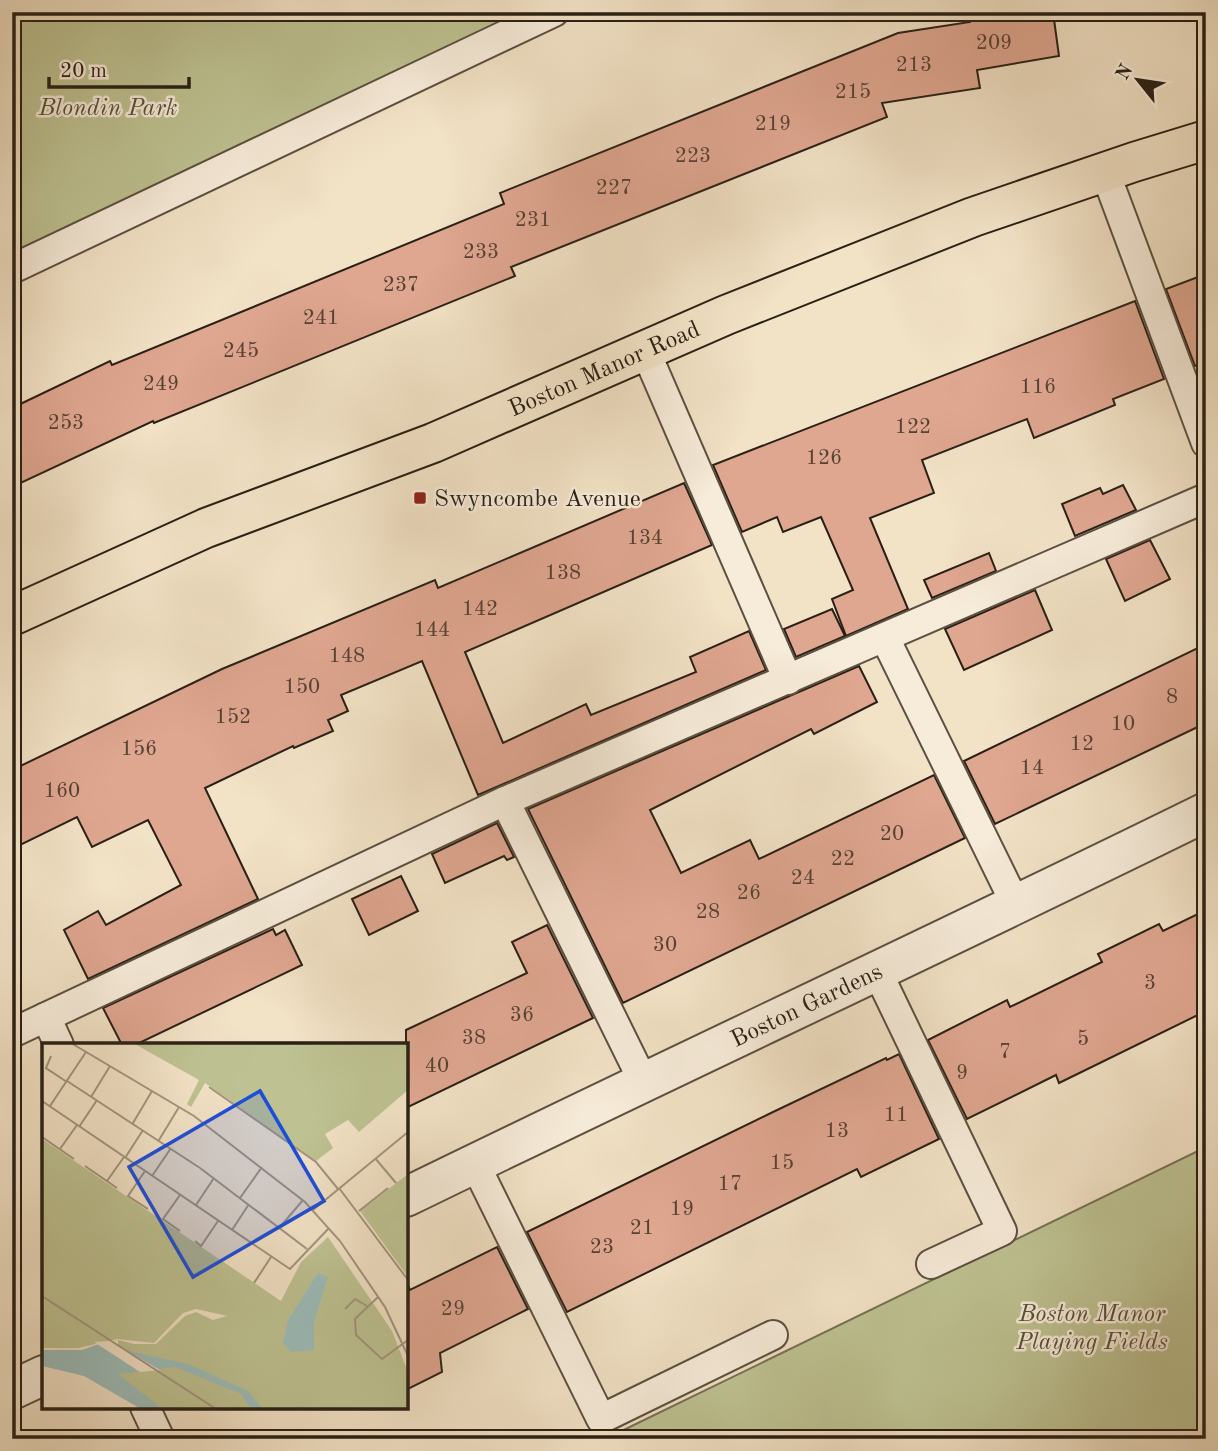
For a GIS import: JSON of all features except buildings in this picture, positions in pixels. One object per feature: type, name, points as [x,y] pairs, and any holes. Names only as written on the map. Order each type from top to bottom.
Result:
[{"type":"main road","name":"Boston Manor Road","points":[[12,616],[206,528],[433,443],[726,315],[973,217],[1206,140]]},
{"type":"street","name":"Boston Gardens","points":[[408,1196],[1206,812]]},
{"type":"street","points":[[12,1390],[42,1376]]},
{"type":"lane","points":[[12,269],[554,12]]},
{"type":"lane","points":[[1105,172],[1206,443]]},
{"type":"lane","points":[[645,350],[788,680]]},
{"type":"lane","points":[[12,1034],[505,801],[1206,498]]},
{"type":"lane","points":[[885,638],[1016,905]]},
{"type":"lane","points":[[505,801],[643,1081]]},
{"type":"lane","points":[[877,971],[1002,1231],[932,1264]]},
{"type":"lane","points":[[46,1017],[58,1043]]},
{"type":"lane","points":[[475,1164],[601,1419],[773,1335]]},
{"type":"lane","points":[[146,1409],[160,1439]]},
{"type":"green space","name":"Blondin Park","points":[[12,12],[540,12],[12,253]]},
{"type":"green space","name":"Boston Manor Playing Fields","points":[[1206,1147],[1206,1439],[605,1439]]},
{"type":"place","name":"Swyncombe Avenue","points":[[420,498]]}]
